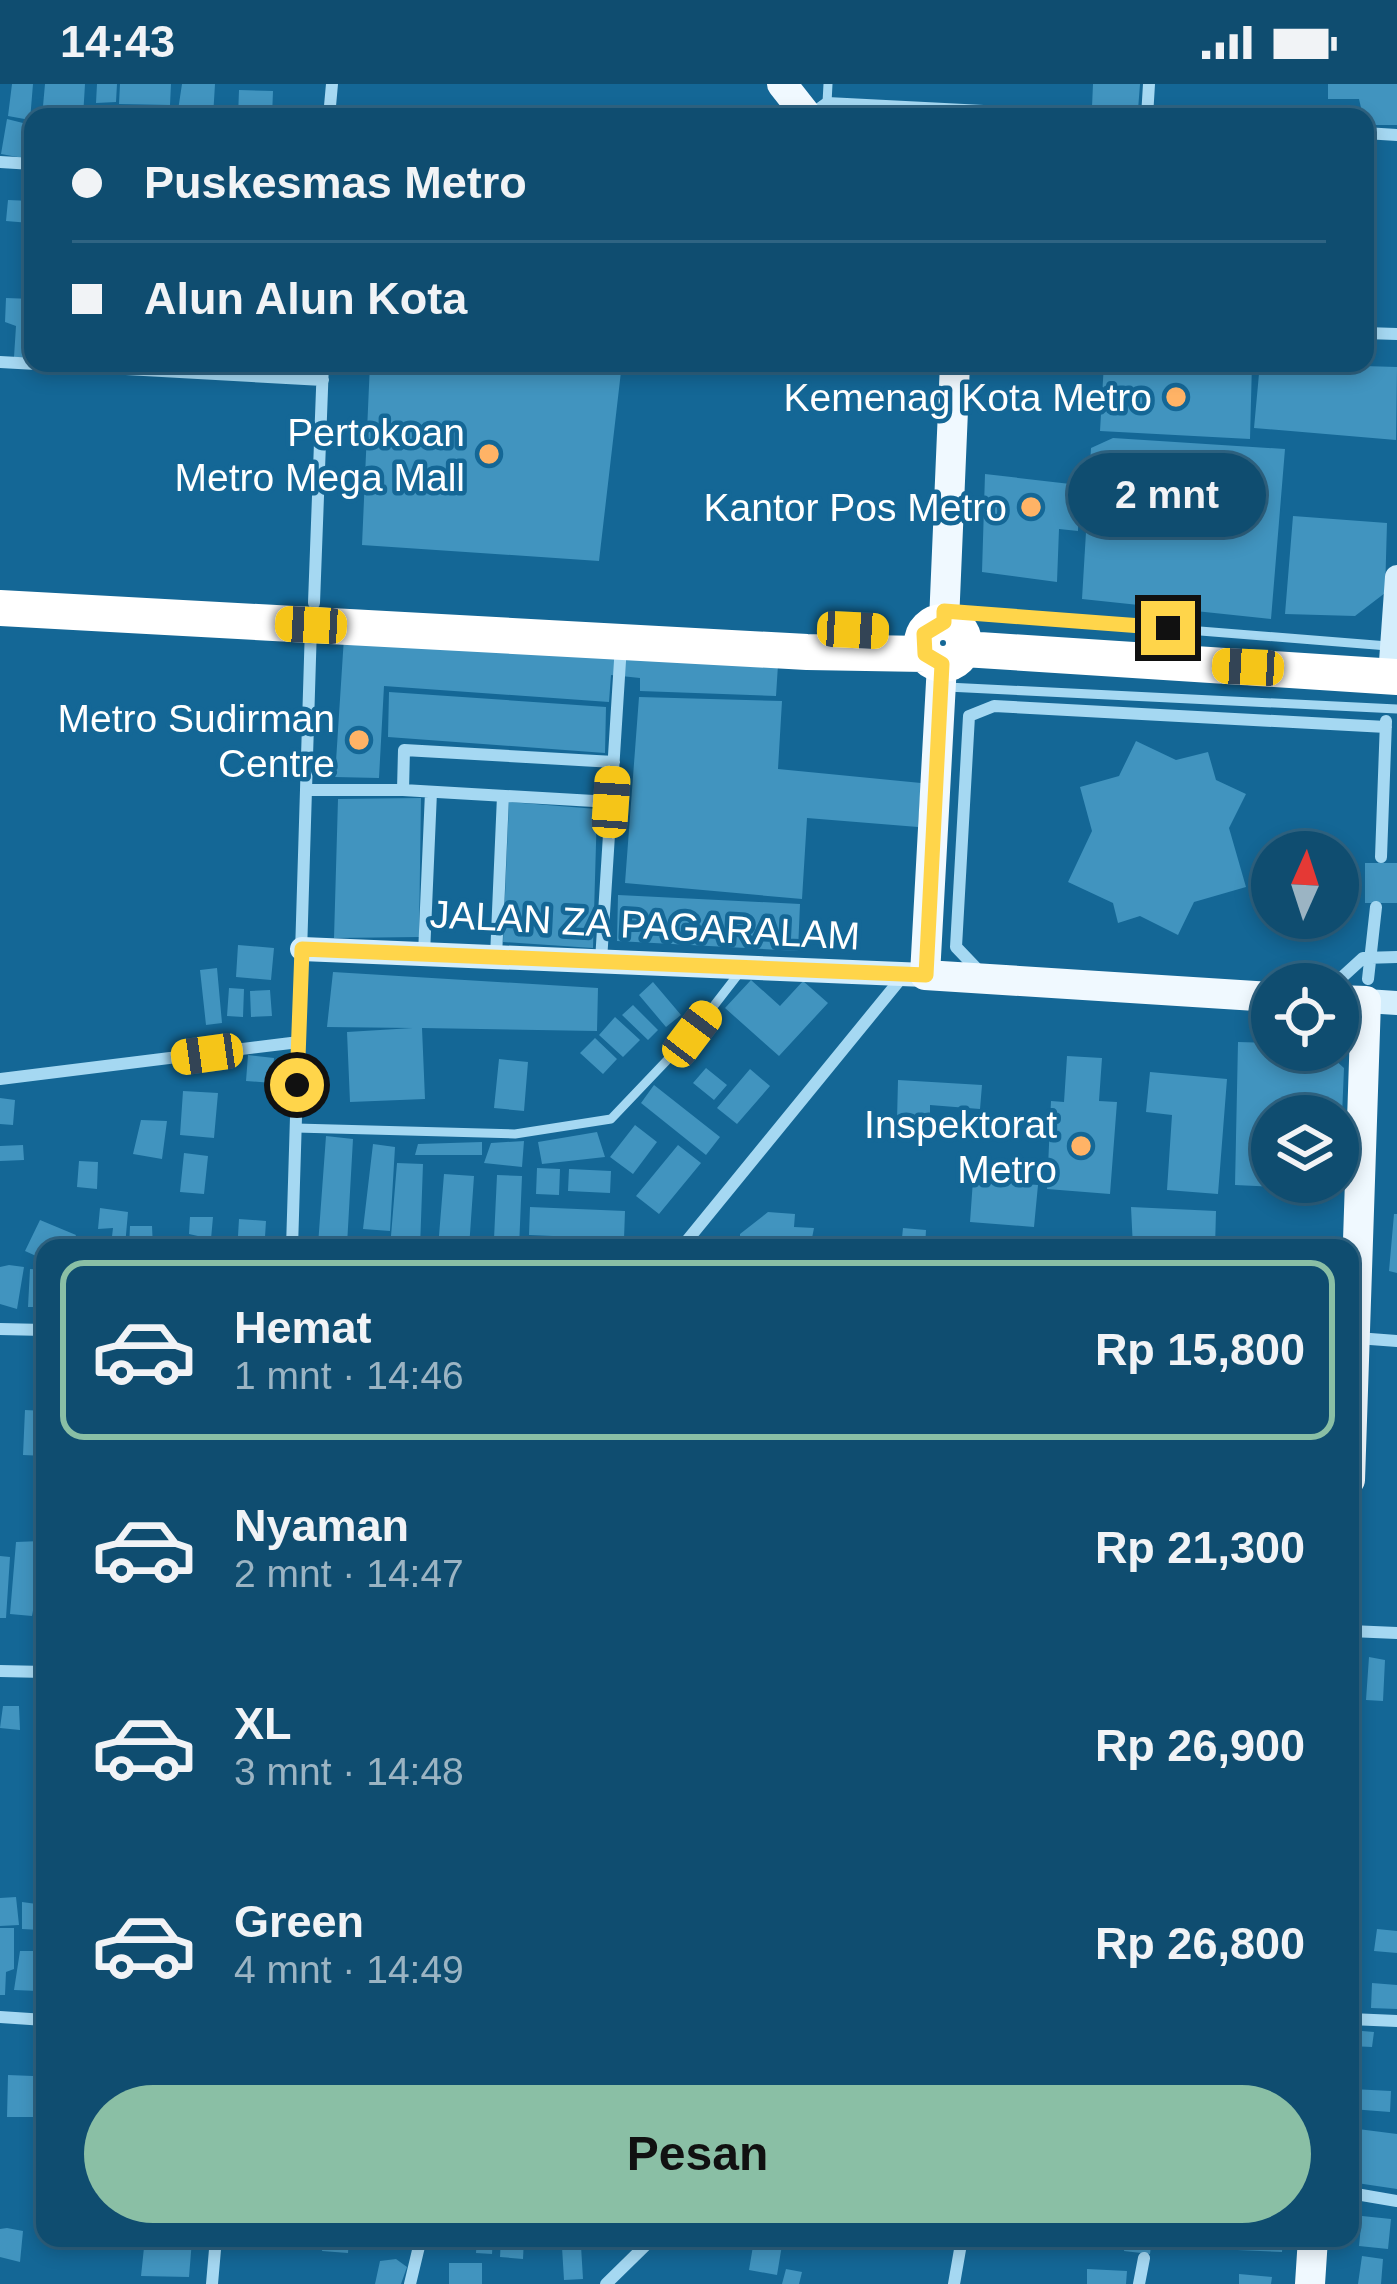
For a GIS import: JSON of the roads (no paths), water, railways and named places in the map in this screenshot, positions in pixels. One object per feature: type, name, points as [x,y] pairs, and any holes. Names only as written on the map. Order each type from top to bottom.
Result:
[{"type":"highway","points":[[0,585],[621,640],[941,646]]},
{"type":"highway","points":[[0,608],[313,614],[941,646],[1392,689]]},
{"type":"main road","points":[[782,84],[809,108]]},
{"type":"main road","points":[[915,975],[941,646],[955,372]]},
{"type":"main road","name":"JALAN ZA PAGARALAM","points":[[915,975],[1251,996]]},
{"type":"main road","points":[[1358,1239],[1367,996]]},
{"type":"main road","points":[[1310,2284],[1312,2247]]},
{"type":"street","points":[[179,372],[323,380]]},
{"type":"street","points":[[292,1239],[323,372]]},
{"type":"street","points":[[1382,857],[1397,577]]},
{"type":"street","points":[[601,962],[621,640]]},
{"type":"street","points":[[1251,984],[980,970],[967,963],[956,946],[969,716],[994,706],[1392,689]]},
{"type":"street","points":[[403,790],[404,750],[614,762]]},
{"type":"street","points":[[306,790],[403,790],[611,802]]},
{"type":"street","points":[[424,954],[431,792]]},
{"type":"street","points":[[496,957],[503,796]]},
{"type":"street","points":[[1367,996],[1376,907]]},
{"type":"street","name":"JALAN ZA PAGARALAM","points":[[302,949],[915,975]]},
{"type":"street","points":[[1359,963],[1370,957],[1397,957]]},
{"type":"street","points":[[690,1239],[915,975]]},
{"type":"street","points":[[0,1079],[299,1042]]},
{"type":"street","points":[[0,1329],[36,1330]]},
{"type":"street","points":[[1359,1338],[1397,1341]]},
{"type":"street","points":[[1359,1631],[1397,1633]]},
{"type":"street","points":[[0,1671],[36,1672]]},
{"type":"street","points":[[0,2017],[36,2019]]},
{"type":"street","points":[[1359,2019],[1397,2021]]},
{"type":"street","points":[[1359,2194],[1397,2200]]},
{"type":"street","points":[[212,2284],[215,2247]]},
{"type":"street","points":[[410,2284],[419,2247]]},
{"type":"street","points":[[606,2284],[644,2247]]},
{"type":"street","points":[[954,2284],[960,2247]]},
{"type":"street","points":[[1139,2284],[1144,2258]]},
{"type":"lane","points":[[296,1128],[515,1134],[611,1119],[692,1034],[743,968]]},
{"type":"place","name":"Kemenag Kota Metro","points":[[1176,397]]},
{"type":"place","name":"Pertokoan Metro Mega Mall","points":[[489,454]]},
{"type":"place","name":"Kantor Pos Metro","points":[[1031,507]]},
{"type":"place","name":"Metro Sudirman Centre","points":[[359,740]]},
{"type":"place","name":"Inspektorat Metro","points":[[1081,1146]]}]
